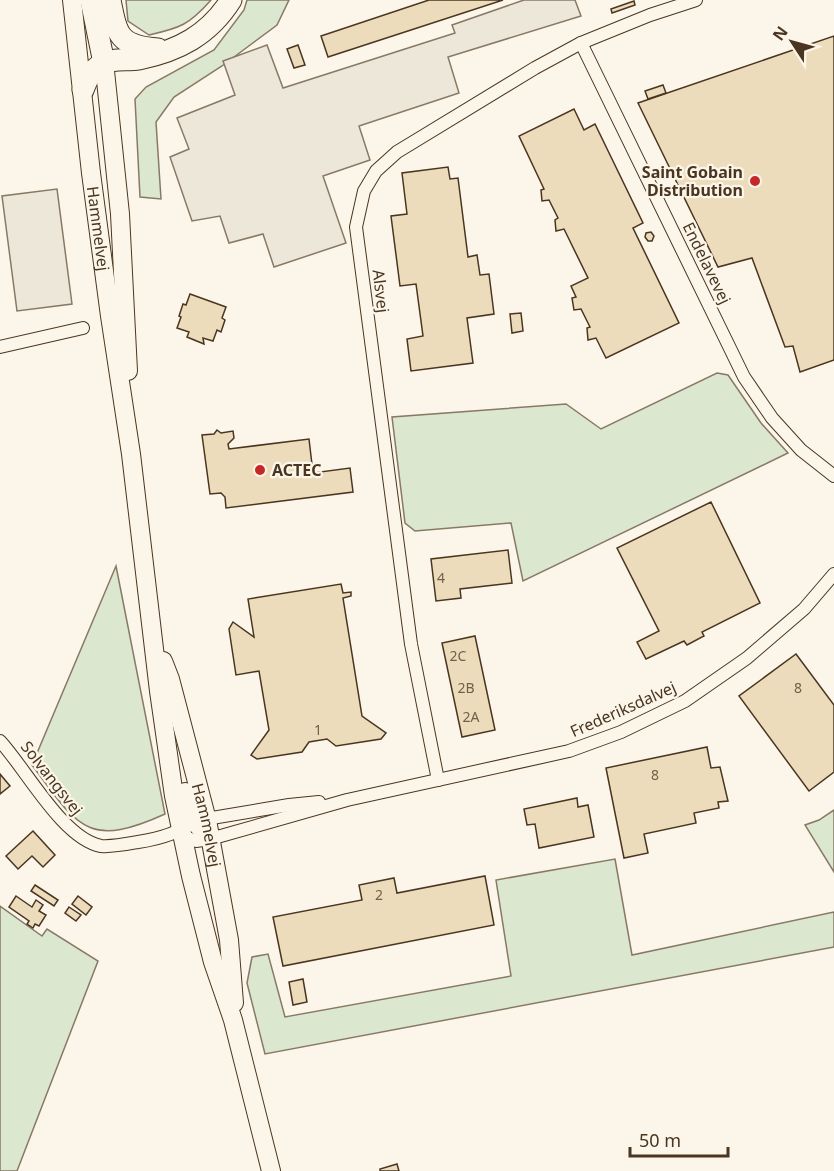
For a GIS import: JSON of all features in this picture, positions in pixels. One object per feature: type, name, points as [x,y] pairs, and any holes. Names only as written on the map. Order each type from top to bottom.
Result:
[{"type":"highway","points":[[91,0],[104,63]]},
{"type":"highway","points":[[110,0],[117,29],[130,44],[139,48],[168,50]]},
{"type":"highway","points":[[83,90],[94,69],[104,63],[139,59],[168,50],[201,35],[220,17],[231,0]]},
{"type":"main road","name":"Hammelvej","points":[[72,0],[108,305],[131,454],[174,796],[195,831],[191,876],[213,962],[233,1020],[271,1171]]},
{"type":"main road","name":"Hammelvej","points":[[100,0],[104,63],[120,214],[131,454]]},
{"type":"main road","name":"Hammelvej","points":[[153,633],[170,679],[195,831],[229,940],[234,1001],[233,1020]]},
{"type":"street","name":"Alsvej","points":[[438,780],[411,644],[356,226],[364,191],[376,171],[397,152],[581,43],[650,15],[696,0]]},
{"type":"street","name":"Endelavevej","points":[[581,43],[744,377],[786,434],[801,450],[834,476]]},
{"type":"street","points":[[0,347],[83,328]]},
{"type":"street","name":"Frederiksdalvej","points":[[195,831],[569,751],[621,732],[685,701],[747,658],[804,609],[834,574]]},
{"type":"street","name":"Solvangsvej","points":[[0,741],[64,824],[82,838],[101,846],[195,831]]},
{"type":"street","name":"Frederiksdalvej","points":[[195,831],[289,805],[347,800]]},
{"type":"green space","points":[[126,0],[211,0],[183,24],[149,35],[128,21]]},
{"type":"green space","points":[[247,0],[289,0],[277,25],[222,66],[174,97],[156,122],[161,199],[140,197],[135,99],[146,87],[214,50],[244,10]]},
{"type":"green space","points":[[717,373],[728,375],[761,423],[788,453],[523,581],[511,523],[415,531],[405,523],[392,417],[566,404],[601,429]]},
{"type":"green space","points":[[116,566],[165,814],[138,825],[117,830],[100,830],[86,825],[73,816],[32,765]]},
{"type":"green space","points":[[834,810],[834,872],[805,825],[819,820]]},
{"type":"green space","points":[[615,859],[632,955],[834,912],[834,947],[265,1054],[247,983],[252,957],[268,954],[285,1017],[511,976],[496,880]]},
{"type":"green space","points":[[0,906],[42,936],[47,929],[98,961],[17,1171],[0,1171]]},
{"type":"shaded area","points":[[524,0],[575,0],[581,16],[448,57],[459,93],[359,126],[370,160],[323,176],[346,243],[274,267],[263,234],[229,243],[220,216],[192,221],[170,157],[189,149],[177,118],[235,95],[223,61],[267,45],[283,88],[455,33],[452,25]]},
{"type":"shaded area","points":[[57,189],[72,304],[17,311],[2,196]]},
{"type":"building","points":[[429,0],[503,0],[328,57],[321,36]]},
{"type":"building","points":[[634,1],[635,5],[612,13],[611,9]]},
{"type":"building","name":"Saint Gobain Distribution","points":[[834,36],[834,360],[800,372],[793,346],[785,347],[752,258],[718,267],[638,103]]},
{"type":"building","points":[[298,45],[305,65],[294,68],[287,49]]},
{"type":"building","points":[[663,85],[666,93],[648,99],[645,91]]},
{"type":"building","points":[[574,109],[584,130],[595,124],[643,223],[633,228],[679,323],[606,358],[596,338],[588,340],[587,328],[590,327],[581,309],[574,310],[572,298],[576,297],[571,286],[588,278],[564,229],[556,231],[555,220],[558,218],[549,200],[542,201],[541,190],[544,189],[519,136]]},
{"type":"building","points":[[448,167],[450,179],[458,178],[468,257],[477,255],[480,275],[489,274],[494,314],[467,318],[473,363],[411,371],[407,339],[423,336],[416,284],[400,286],[391,216],[407,214],[402,173]]},
{"type":"building","points":[[651,232],[654,236],[652,241],[648,241],[645,237],[646,233]]},
{"type":"building","points":[[190,294],[226,307],[221,332],[217,330],[213,341],[203,338],[204,344],[187,337],[189,332],[177,328],[183,304],[186,305]]},
{"type":"building","points":[[521,313],[523,331],[512,333],[510,314]]},
{"type":"building","name":"ACTEC","points":[[217,430],[221,433],[233,431],[234,438],[228,444],[229,449],[309,439],[313,473],[350,468],[353,492],[226,508],[225,497],[221,493],[210,494],[202,435],[214,434]]},
{"type":"building","points":[[711,502],[760,603],[702,632],[704,636],[687,645],[684,641],[646,659],[637,642],[659,631],[617,548]]},
{"type":"building","points":[[508,550],[512,583],[460,589],[461,598],[436,601],[431,559]]},
{"type":"building","points":[[341,584],[343,593],[351,592],[351,596],[343,598],[362,716],[386,733],[381,739],[336,746],[327,739],[309,742],[302,752],[257,759],[251,755],[269,730],[259,671],[236,675],[229,629],[233,622],[254,637],[248,599]]},
{"type":"building","points":[[475,636],[495,730],[462,737],[442,643]]},
{"type":"building","points":[[796,654],[834,705],[834,772],[809,791],[739,696]]},
{"type":"building","points":[[707,747],[711,768],[720,767],[728,801],[718,802],[719,808],[694,813],[696,823],[644,834],[648,853],[624,858],[606,768]]},
{"type":"building","points":[[0,774],[10,786],[0,794]]},
{"type":"building","points":[[577,798],[578,807],[588,805],[594,837],[539,848],[535,824],[527,825],[524,809]]},
{"type":"building","points":[[33,831],[55,855],[43,867],[32,856],[18,869],[6,856]]},
{"type":"building","points":[[485,876],[494,925],[283,966],[273,917],[362,900],[359,885],[394,878],[397,893]]},
{"type":"building","points":[[35,885],[58,900],[54,906],[31,891]]},
{"type":"building","points":[[16,896],[32,907],[36,900],[43,905],[39,911],[46,915],[39,926],[35,924],[33,928],[27,924],[29,921],[9,907]]},
{"type":"building","points":[[78,896],[92,907],[86,915],[72,904]]},
{"type":"building","points":[[69,907],[81,915],[76,921],[65,913]]},
{"type":"building","points":[[303,979],[307,1002],[293,1005],[289,982]]},
{"type":"building","points":[[397,1164],[399,1171],[380,1171],[380,1169]]},
{"type":"place","name":"Saint Gobain Distribution","points":[[755,181]]},
{"type":"place","name":"ACTEC","points":[[260,470]]}]
